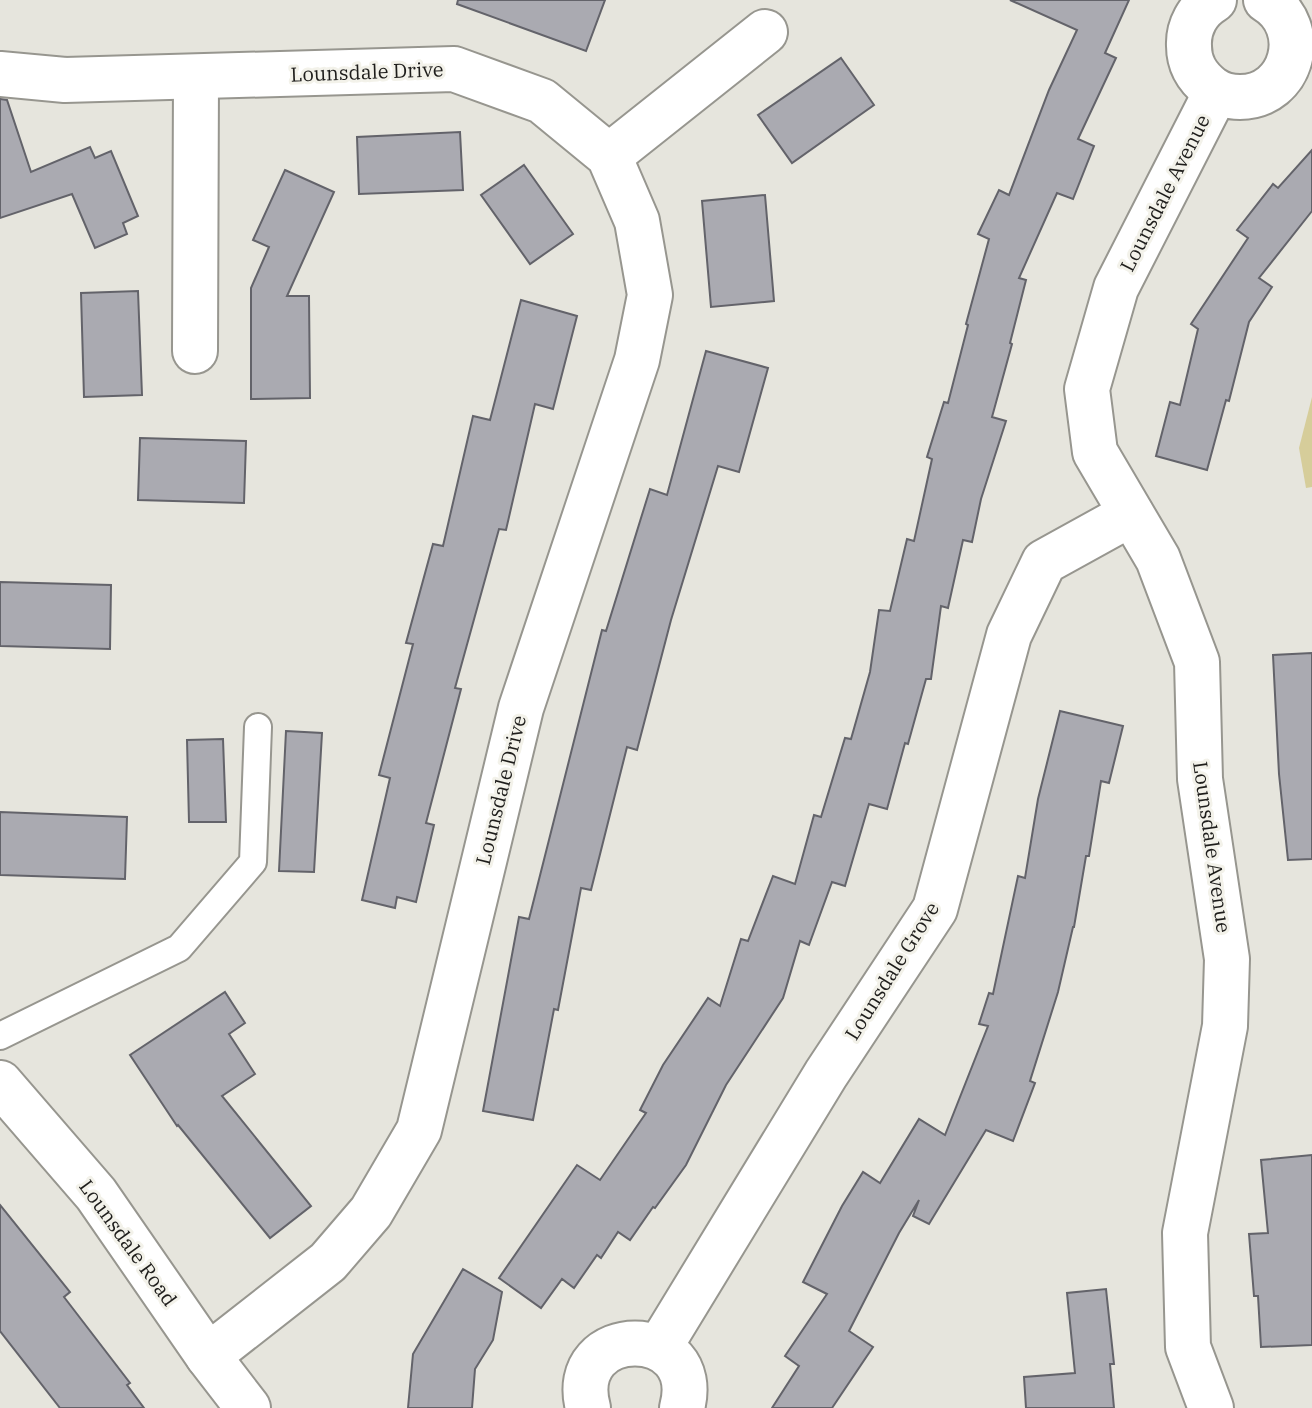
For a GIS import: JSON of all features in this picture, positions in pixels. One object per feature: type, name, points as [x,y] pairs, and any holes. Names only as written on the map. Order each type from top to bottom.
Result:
[{"type":"street","name":"Lounsdale Avenue","points":[[1214,0],[1199,13],[1192,25],[1188,38],[1189,53],[1193,67],[1203,81],[1216,92],[1232,97],[1249,97],[1271,87],[1289,63],[1292,46],[1290,29],[1283,15],[1266,0]]},
{"type":"street","points":[[609,156],[765,32]]},
{"type":"street","name":"Lounsdale Drive","points":[[0,74],[65,80],[454,69],[542,101],[609,156],[637,221],[650,295],[637,360],[521,708],[419,1130],[371,1212],[328,1262],[208,1356]]},
{"type":"street","points":[[195,351],[196,78]]},
{"type":"street","name":"Lounsdale Avenue","points":[[1211,1408],[1188,1347],[1185,1233],[1225,1026],[1227,959],[1200,779],[1197,662],[1158,559],[1095,452],[1087,389],[1116,288],[1216,92]]},
{"type":"street","name":"Lounsdale Grove","points":[[659,1348],[826,1074],[935,909],[1009,635],[1044,562],[1131,514]]},
{"type":"street","name":"Lounsdale Road","points":[[0,1083],[96,1194],[208,1356],[248,1408]]},
{"type":"street","points":[[588,1408],[585,1393],[592,1367],[610,1349],[634,1342],[659,1348],[678,1366],[685,1391],[682,1408]]},
{"type":"lane","points":[[0,1036],[179,948],[253,862],[258,727]]},
{"type":"shaded area","points":[[1312,397],[1312,487],[1306,488],[1299,448]]},
{"type":"building","points":[[458,0],[605,0],[586,51],[457,4]]},
{"type":"building","points":[[1010,0],[1129,0],[1105,53],[1116,58],[1078,139],[1094,146],[1073,199],[1057,193],[1019,278],[1026,280],[992,417],[1006,421],[981,499],[972,542],[963,540],[948,608],[941,606],[931,679],[926,679],[887,809],[869,804],[845,886],[832,882],[809,945],[800,941],[783,998],[726,1085],[686,1165],[630,1240],[618,1232],[601,1258],[597,1255],[574,1288],[562,1279],[541,1308],[499,1278],[577,1165],[600,1180],[646,1113],[640,1110],[663,1065],[708,998],[720,1006],[741,939],[748,941],[773,876],[795,884],[814,815],[821,817],[845,738],[851,739],[870,672],[879,610],[890,611],[907,539],[914,541],[932,459],[927,457],[944,402],[948,403],[989,239],[978,234],[999,190],[1009,195],[1049,90],[1077,30]]},
{"type":"building","points":[[841,58],[874,105],[792,163],[758,115]]},
{"type":"building","points":[[0,99],[7,100],[31,172],[90,147],[95,158],[111,151],[138,216],[123,223],[127,234],[95,248],[72,194],[0,218]]},
{"type":"building","points":[[460,132],[463,190],[359,194],[357,137]]},
{"type":"building","points":[[1312,150],[1312,211],[1259,278],[1272,287],[1249,322],[1207,470],[1156,456],[1170,402],[1180,405],[1198,329],[1191,324],[1248,238],[1237,230],[1273,184],[1278,188]]},
{"type":"building","points":[[524,165],[573,234],[530,264],[481,195]]},
{"type":"building","points":[[285,170],[334,192],[287,296],[309,296],[310,398],[251,399],[251,288],[269,247],[253,240]]},
{"type":"building","points":[[765,195],[774,301],[711,307],[702,201]]},
{"type":"building","points":[[138,291],[142,395],[84,397],[81,293]]},
{"type":"building","points":[[521,300],[577,316],[553,409],[535,404],[506,530],[499,529],[455,688],[461,689],[426,823],[434,825],[416,902],[397,897],[395,908],[362,900],[390,778],[379,775],[413,644],[406,643],[433,544],[443,546],[473,416],[490,420]]},
{"type":"building","points":[[706,351],[768,368],[739,472],[718,466],[671,620],[637,750],[627,747],[591,890],[581,888],[533,1120],[483,1111],[519,917],[529,919],[602,630],[606,631],[650,489],[667,495]]},
{"type":"building","points":[[140,438],[246,441],[244,503],[138,500]]},
{"type":"building","points":[[0,582],[111,585],[110,649],[0,646]]},
{"type":"building","points":[[1312,653],[1312,859],[1288,860],[1279,774],[1273,655]]},
{"type":"building","points":[[1060,711],[1123,726],[1109,783],[1101,781],[1074,927],[1058,992],[1030,1081],[1035,1083],[1013,1141],[986,1130],[929,1224],[913,1216],[919,1200],[849,1331],[873,1347],[832,1408],[772,1408],[799,1366],[785,1356],[827,1294],[803,1282],[863,1172],[880,1183],[919,1119],[945,1135],[988,1026],[979,1024],[989,993],[993,994],[1018,876],[1025,878],[1038,799]]},
{"type":"building","points":[[286,731],[322,733],[314,872],[279,871]]},
{"type":"building","points":[[223,739],[226,822],[189,822],[187,740]]},
{"type":"building","points":[[0,812],[127,817],[125,879],[0,875]]},
{"type":"building","points":[[225,992],[245,1023],[229,1034],[255,1074],[222,1096],[311,1206],[270,1238],[177,1126],[130,1055]]},
{"type":"building","points":[[1312,1155],[1312,1345],[1261,1347],[1258,1296],[1254,1296],[1249,1234],[1268,1233],[1261,1160]]},
{"type":"building","points":[[0,1205],[70,1292],[64,1297],[130,1383],[127,1385],[144,1408],[60,1408],[0,1331]]},
{"type":"building","points":[[463,1269],[502,1292],[493,1340],[475,1369],[472,1408],[408,1408],[413,1354]]},
{"type":"building","points":[[1106,1289],[1114,1364],[1110,1364],[1114,1408],[1026,1408],[1024,1377],[1075,1373],[1067,1293]]}]
